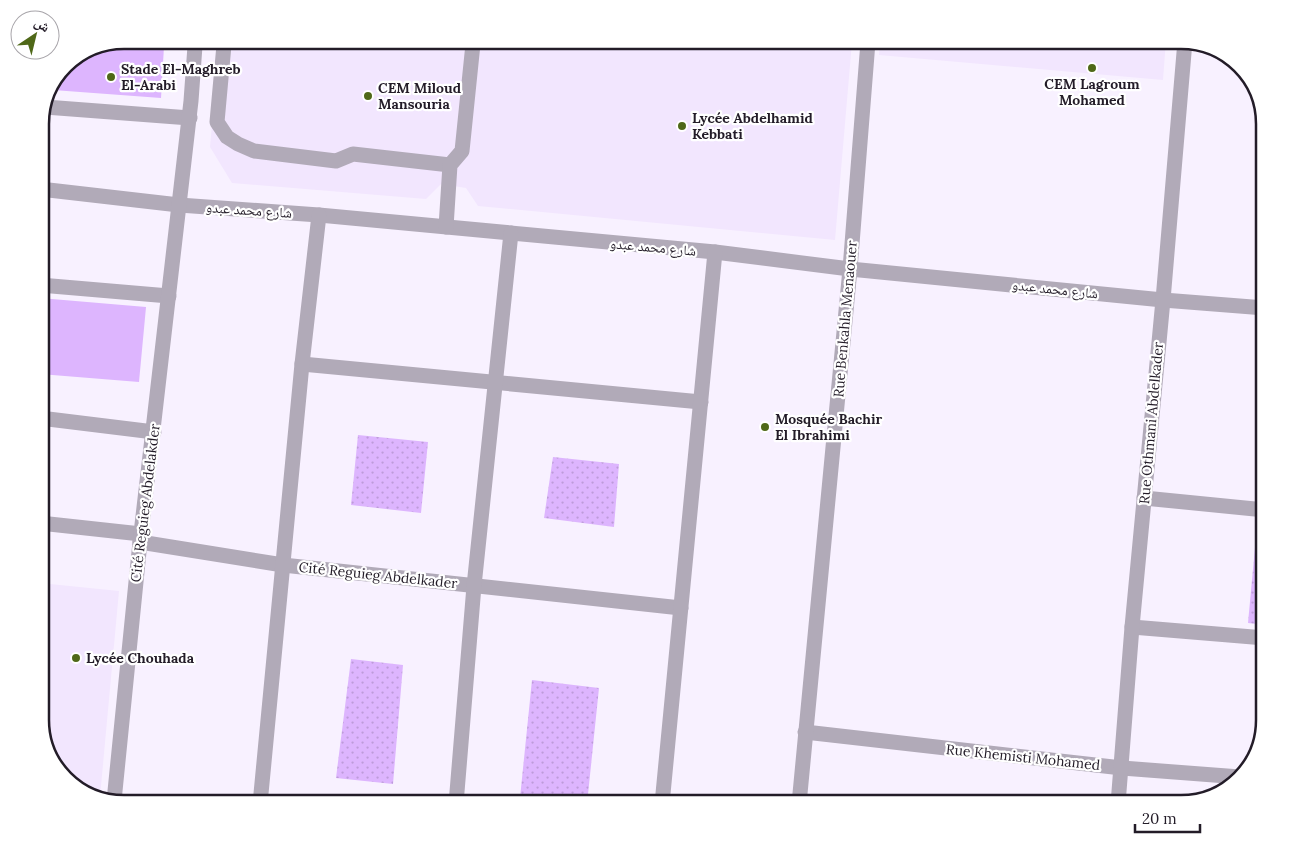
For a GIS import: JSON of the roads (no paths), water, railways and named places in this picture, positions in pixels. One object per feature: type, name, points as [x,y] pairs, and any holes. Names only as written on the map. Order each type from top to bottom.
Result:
[{"type":"street","name":"Cité Reguieg Abdelakder","points":[[115,795],[140,538],[190,118],[195,49]]},
{"type":"street","points":[[224,49],[217,122],[227,137],[238,144],[254,151],[336,161],[353,154],[450,165]]},
{"type":"street","points":[[446,227],[450,165],[462,151],[472,49]]},
{"type":"street","name":"Rue Benkahla Menaouer","points":[[799,795],[850,269],[867,49]]},
{"type":"street","name":"Rue Othmani Abdelkader","points":[[1119,795],[1132,627],[1184,49]]},
{"type":"street","points":[[51,107],[190,118]]},
{"type":"street","name":"شارع محمد عبدو","points":[[49,190],[179,205],[319,215],[715,252],[850,269],[1256,307]]},
{"type":"street","points":[[49,523],[140,538],[283,565],[302,364],[319,215]]},
{"type":"street","points":[[457,795],[474,586],[511,233]]},
{"type":"street","points":[[663,795],[715,252]]},
{"type":"street","points":[[49,286],[169,296]]},
{"type":"street","points":[[302,364],[701,402]]},
{"type":"street","points":[[49,419],[154,432]]},
{"type":"street","points":[[1144,498],[1256,509]]},
{"type":"street","name":"Cité Reguieg Abdelkader","points":[[261,795],[283,565],[681,608]]},
{"type":"street","points":[[1132,627],[1256,637]]},
{"type":"street","name":"Rue Khemisti Mohamed","points":[[805,732],[1122,768],[1231,776]]},
{"type":"place","name":"CEM Lagroum Mohamed","points":[[1092,68]]},
{"type":"place","name":"Stade El-Maghreb El-Arabi","points":[[111,77]]},
{"type":"place","name":"CEM Miloud Mansouria","points":[[368,96]]},
{"type":"place","name":"Lycée Abdelhamid Kebbati","points":[[682,126]]},
{"type":"place","name":"Mosquée Bachir El Ibrahimi","points":[[765,427]]},
{"type":"place","name":"Lycée Chouhada","points":[[76,658]]}]
